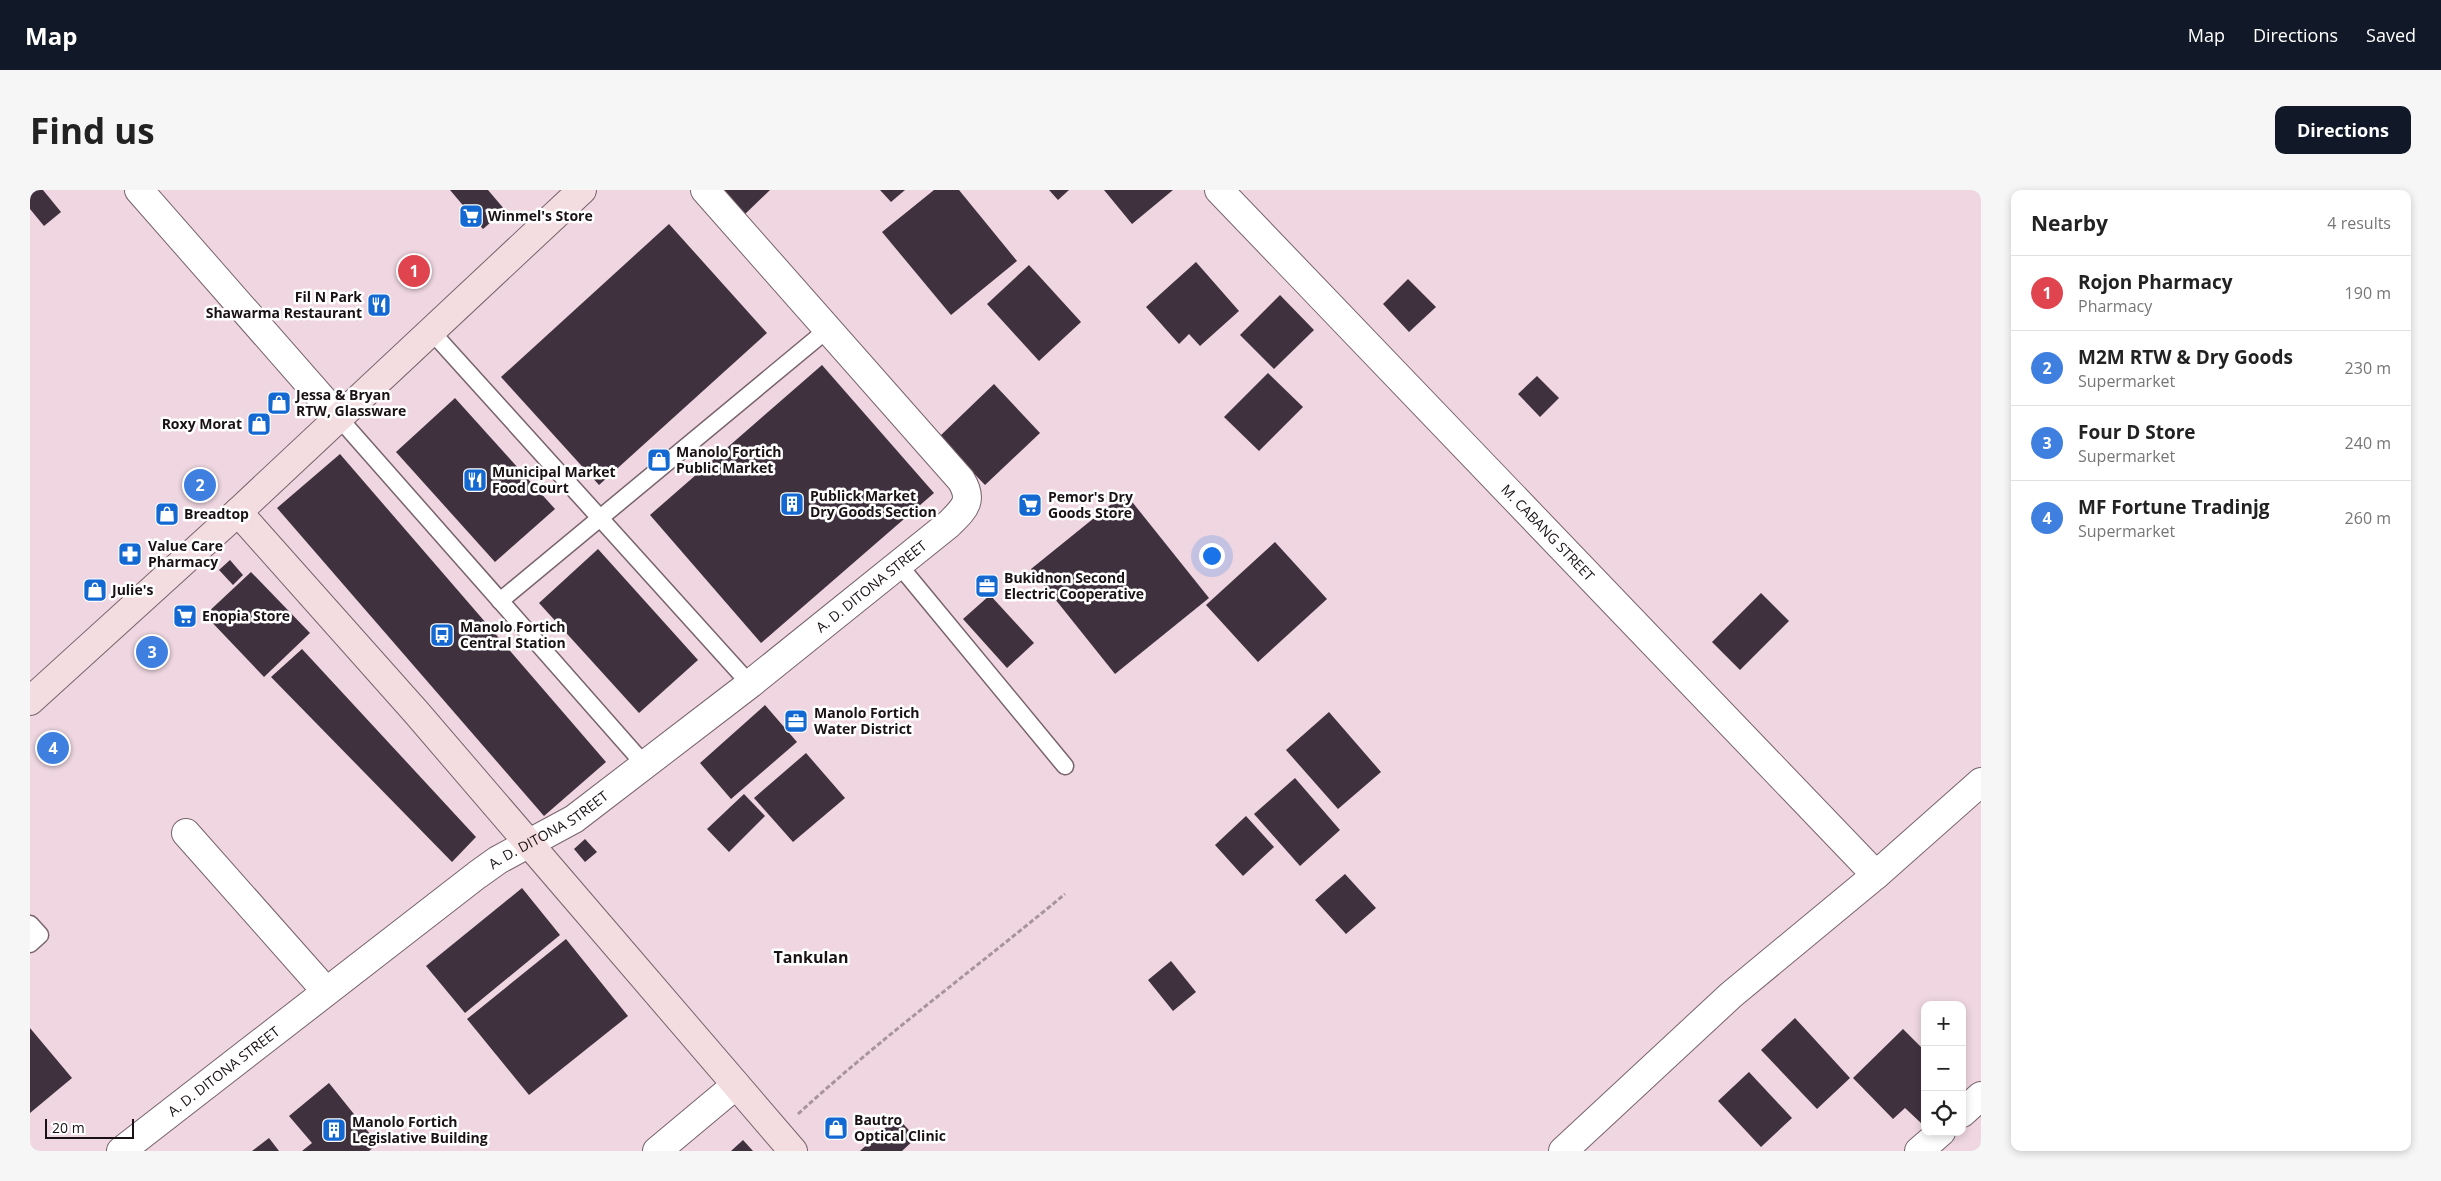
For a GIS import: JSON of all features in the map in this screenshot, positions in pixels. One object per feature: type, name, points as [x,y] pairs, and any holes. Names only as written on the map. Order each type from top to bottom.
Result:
[{"type":"street","points":[[139,190],[339,418]]},
{"type":"street","points":[[705,190],[828,329]]},
{"type":"street","name":"M. CABANG STREET","points":[[1219,190],[1876,875]]},
{"type":"street","points":[[30,701],[238,512],[577,192]]},
{"type":"street","name":"A. D. DITONA STREET","points":[[120,1151],[477,875],[574,819],[750,684],[899,565],[962,511],[967,501],[968,492],[961,480],[828,329]]},
{"type":"street","points":[[238,512],[529,844],[785,1142]]},
{"type":"street","points":[[1569,1149],[1731,995],[1876,875],[1981,782]]},
{"type":"street","points":[[186,833],[326,991]]},
{"type":"street","points":[[656,1151],[736,1085]]},
{"type":"street","points":[[1966,1109],[1981,1096]]},
{"type":"street","points":[[1919,1151],[1936,1136]]},
{"type":"lane","points":[[500,601],[828,329]]},
{"type":"lane","points":[[431,331],[750,684]]},
{"type":"lane","points":[[339,418],[644,764]]},
{"type":"lane","points":[[899,565],[1065,766]]},
{"type":"lane","points":[[30,924],[40,935],[30,944]]},
{"type":"path","points":[[785,1142],[911,1017],[992,955],[1065,894]]},
{"type":"building","points":[[30,190],[43,190],[61,212],[44,226],[30,209]]},
{"type":"building","points":[[450,190],[488,190],[505,210],[483,229]]},
{"type":"building","points":[[718,190],[770,190],[743,216]]},
{"type":"building","points":[[880,190],[905,190],[891,202]]},
{"type":"building","points":[[934,190],[959,190],[1017,261],[951,315],[882,232]]},
{"type":"building","points":[[1049,190],[1069,190],[1058,200]]},
{"type":"building","points":[[1104,190],[1173,190],[1132,224]]},
{"type":"building","points":[[669,224],[767,333],[599,485],[501,377]]},
{"type":"building","points":[[1196,262],[1239,311],[1200,346],[1189,334],[1179,344],[1146,307]]},
{"type":"building","points":[[1029,265],[1081,322],[1039,361],[987,304]]},
{"type":"building","points":[[1408,279],[1436,307],[1409,332],[1383,304]]},
{"type":"building","points":[[1280,295],[1314,330],[1274,369],[1240,335]]},
{"type":"building","name":"Publick Market Dry Goods Section","points":[[822,365],[934,493],[761,643],[650,515]]},
{"type":"building","points":[[1268,373],[1303,407],[1259,451],[1224,417]]},
{"type":"building","points":[[1537,376],[1559,398],[1540,417],[1518,394]]},
{"type":"building","points":[[994,384],[1040,433],[985,485],[939,437]]},
{"type":"building","name":"Municipal Market Food Court","points":[[455,398],[555,509],[495,562],[396,452]]},
{"type":"building","name":"Manolo Fortich Central Station","points":[[340,454],[606,762],[544,816],[277,508]]},
{"type":"building","points":[[1125,493],[1209,598],[1115,674],[1031,569]]},
{"type":"building","points":[[1275,542],[1327,599],[1258,662],[1206,605]]},
{"type":"building","points":[[598,549],[698,660],[639,713],[539,603]]},
{"type":"building","points":[[230,560],[243,575],[233,585],[219,570]]},
{"type":"building","points":[[251,572],[310,633],[264,677],[205,615]]},
{"type":"building","points":[[1761,593],[1789,621],[1740,670],[1712,642]]},
{"type":"building","points":[[990,595],[1034,643],[1007,668],[963,619]]},
{"type":"building","points":[[302,649],[476,837],[452,862],[271,677]]},
{"type":"building","points":[[765,705],[797,742],[731,799],[700,763]]},
{"type":"building","points":[[1329,712],[1381,772],[1338,809],[1286,750]]},
{"type":"building","points":[[806,753],[845,798],[793,842],[754,798]]},
{"type":"building","points":[[1295,778],[1340,830],[1300,866],[1254,814]]},
{"type":"building","points":[[744,794],[765,816],[729,852],[707,829]]},
{"type":"building","points":[[1246,816],[1274,847],[1243,876],[1215,845]]},
{"type":"building","points":[[585,839],[597,852],[585,862],[574,849]]},
{"type":"building","points":[[1345,874],[1376,908],[1346,934],[1315,900]]},
{"type":"building","points":[[522,888],[560,935],[465,1013],[426,966]]},
{"type":"building","points":[[566,939],[628,1016],[529,1095],[467,1019]]},
{"type":"building","points":[[1171,961],[1196,992],[1173,1011],[1148,980]]},
{"type":"building","points":[[1795,1018],[1850,1078],[1817,1109],[1761,1050]]},
{"type":"building","points":[[30,1028],[72,1078],[30,1113]]},
{"type":"building","points":[[1903,1029],[1921,1047],[1921,1123],[1905,1108],[1893,1119],[1853,1078]]},
{"type":"building","points":[[1749,1072],[1792,1118],[1761,1147],[1718,1101]]},
{"type":"building","name":"Manolo Fortich Legislative Building","points":[[329,1083],[378,1144],[369,1151],[302,1151],[312,1143],[289,1116]]},
{"type":"building","points":[[897,1117],[916,1138],[902,1151],[860,1151]]},
{"type":"building","points":[[269,1138],[279,1151],[252,1151]]},
{"type":"building","points":[[743,1140],[753,1151],[731,1151]]},
{"type":"place","name":"Winmel's Store","points":[[471,216]]},
{"type":"place","name":"Rojon Pharmacy","points":[[414,271]]},
{"type":"place","name":"Fil N Park Shawarma Restaurant","points":[[379,305]]},
{"type":"place","name":"Jessa & Bryan RTW, Glassware","points":[[279,403]]},
{"type":"place","name":"Roxy Morat","points":[[259,424]]},
{"type":"place","name":"Manolo Fortich Public Market","points":[[659,460]]},
{"type":"place","name":"Municipal Market Food Court","points":[[475,480]]},
{"type":"place","name":"M2M RTW & Dry Goods","points":[[200,485]]},
{"type":"place","name":"Publick Market Dry Goods Section","points":[[792,504]]},
{"type":"place","name":"Pemor's Dry Goods Store","points":[[1030,505]]},
{"type":"place","name":"Breadtop","points":[[167,514]]},
{"type":"place","name":"Value Care Pharmacy","points":[[130,554]]},
{"type":"place","name":"Bukidnon Second Electric Cooperative","points":[[987,586]]},
{"type":"place","name":"Julie's","points":[[95,590]]},
{"type":"place","name":"Enopia Store","points":[[185,616]]},
{"type":"place","name":"Manolo Fortich Central Station","points":[[442,635]]},
{"type":"place","name":"Four D Store","points":[[152,652]]},
{"type":"place","name":"Manolo Fortich Water District","points":[[796,721]]},
{"type":"place","name":"MF Fortune Tradinjg","points":[[53,748]]},
{"type":"place","name":"Bautro Optical Clinic","points":[[836,1128]]},
{"type":"place","name":"Manolo Fortich Legislative Building","points":[[334,1130]]},
{"type":"district","name":"Tankulan","points":[[811,957]]}]
